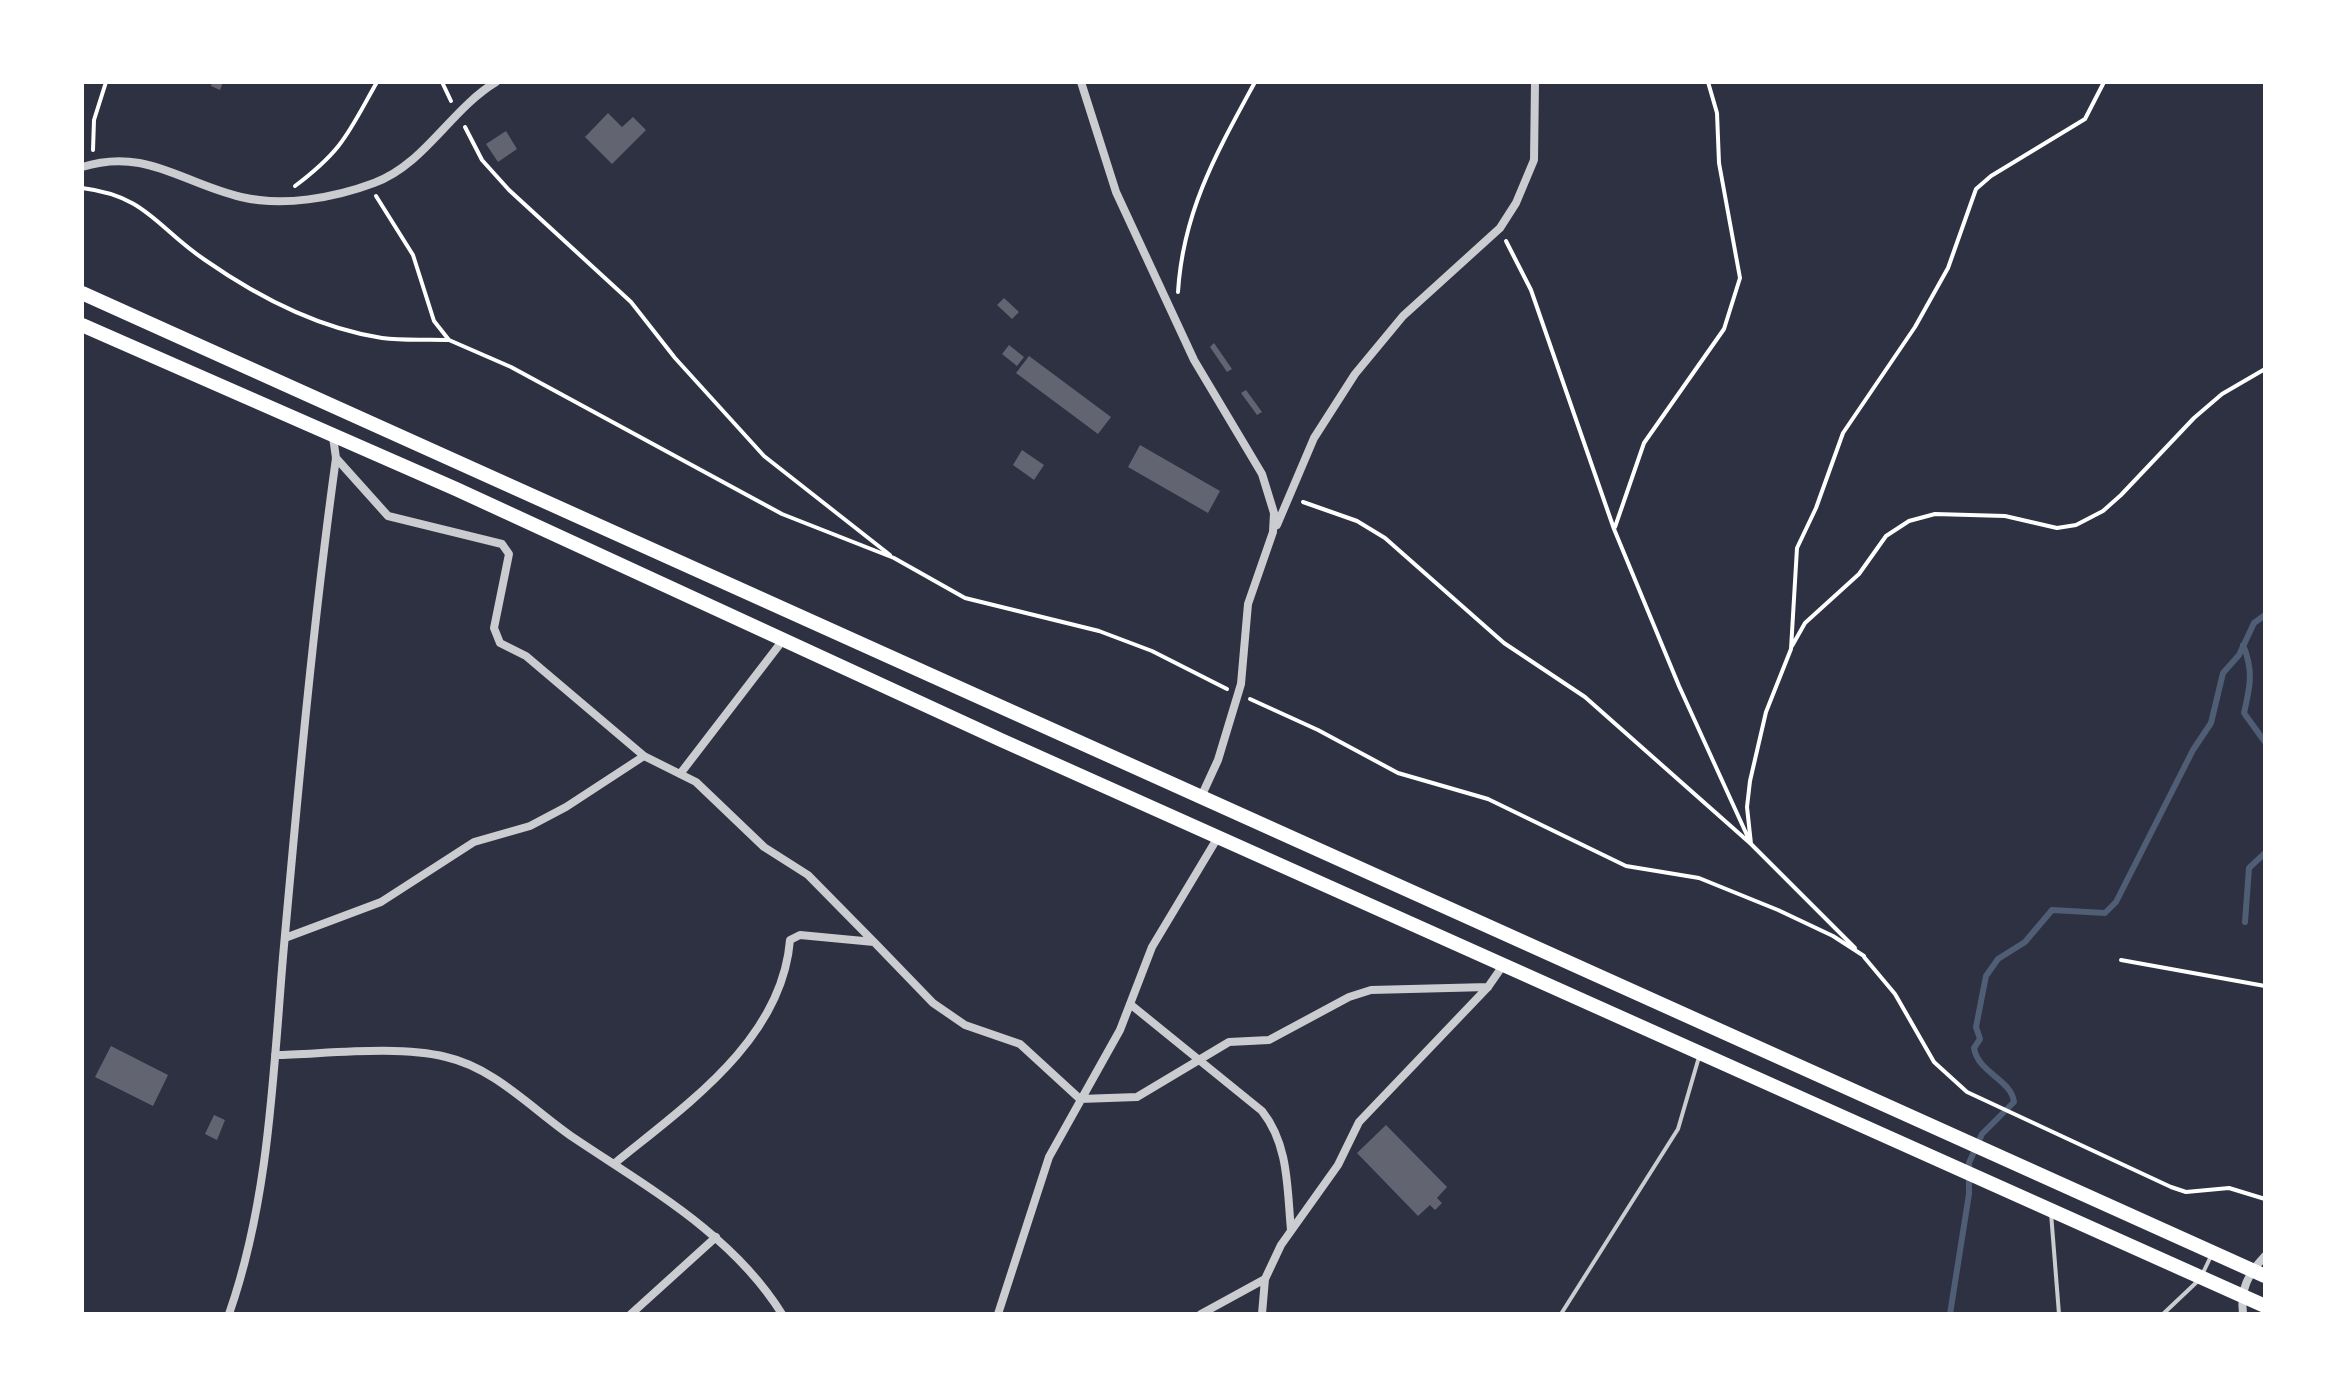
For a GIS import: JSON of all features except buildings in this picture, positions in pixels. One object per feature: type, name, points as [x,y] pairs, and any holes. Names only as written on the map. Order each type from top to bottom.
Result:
[{"type":"highway","points":[[82,293],[2258,1273]]},
{"type":"highway","points":[[82,325],[456,489],[1699,1055],[2265,1306]]},
{"type":"street","points":[[82,167],[106,160],[136,160],[243,198],[317,200],[369,185],[417,156],[472,97],[496,82]]},
{"type":"street","points":[[1081,82],[1116,192],[1194,360],[1262,474],[1274,513],[1273,532]]},
{"type":"street","points":[[1201,797],[1218,760],[1238,694],[1248,604],[1273,532],[1314,438],[1355,374],[1403,316],[1500,228],[1516,203],[1534,160],[1535,82]]},
{"type":"street","points":[[229,1314],[244,1271],[261,1185],[306,700],[336,458],[333,437]]},
{"type":"street","points":[[336,458],[388,516],[502,544],[509,554],[494,628],[500,643],[526,656],[644,756],[696,782],[764,847],[808,875],[933,1003],[965,1025],[1020,1044],[1080,1099],[1137,1097],[1229,1042],[1269,1040],[1349,997],[1371,990],[1488,987]]},
{"type":"street","points":[[680,774],[783,640]]},
{"type":"street","points":[[285,938],[381,902],[474,842],[530,826],[566,807],[644,756]]},
{"type":"street","points":[[998,1314],[1049,1157],[1120,1030],[1152,947],[1218,837]]},
{"type":"street","points":[[615,1163],[705,1090],[754,1032],[780,991],[790,940],[800,935],[874,942]]},
{"type":"street","points":[[1262,1314],[1265,1279],[1291,1230],[1338,1165],[1359,1122],[1488,987],[1504,964]]},
{"type":"street","points":[[1130,1004],[1262,1111],[1276,1128],[1284,1154],[1291,1230]]},
{"type":"street","points":[[275,1055],[419,1053],[446,1057],[480,1069],[716,1237],[765,1287],[782,1314]]},
{"type":"street","points":[[631,1314],[716,1237]]},
{"type":"street","points":[[2243,1314],[2241,1295],[2258,1273],[2265,1256]]},
{"type":"street","points":[[1201,1314],[1265,1279]]},
{"type":"street","points":[[233,1302],[240,1314]]},
{"type":"lane","points":[[1561,1314],[1678,1129],[1699,1055]]},
{"type":"lane","points":[[2051,1213],[2059,1314]]},
{"type":"lane","points":[[2163,1314],[2200,1279],[2213,1252]]},
{"type":"path","points":[[106,82],[94,120],[92,164],[106,191]]},
{"type":"path","points":[[277,199],[329,161],[344,143],[377,82]]},
{"type":"path","points":[[442,82],[482,160],[509,190],[631,302],[675,358],[764,456],[894,558]]},
{"type":"path","points":[[1177,322],[1181,250],[1206,171],[1255,82]]},
{"type":"path","points":[[1614,529],[1644,443],[1724,329],[1740,278],[1719,163],[1717,113],[1708,82]]},
{"type":"path","points":[[1791,649],[1797,548],[1816,508],[1843,433],[1915,327],[1948,268],[1976,189],[1991,176],[2085,119],[2104,82]]},
{"type":"path","points":[[369,185],[413,255],[434,321],[449,340]]},
{"type":"path","points":[[82,188],[106,191],[130,199],[201,258],[260,296],[326,325],[383,338],[449,340],[511,367],[782,514],[894,558],[965,598],[1099,631],[1152,651],[1318,730],[1398,773],[1488,799],[1626,866],[1699,878],[1833,936],[1864,956]]},
{"type":"path","points":[[1500,228],[1531,290],[1614,529],[1679,686],[1751,844]]},
{"type":"path","points":[[1751,844],[1747,807],[1750,781],[1766,712],[1791,649],[1805,623],[1859,574],[1886,536],[1909,521],[1935,514],[2005,516],[2057,528],[2076,525],[2103,511],[2121,495],[2194,418],[2222,394],[2265,369]]},
{"type":"path","points":[[1289,497],[1357,521],[1385,538],[1504,643],[1585,697],[1751,844],[1864,956],[1895,994],[1934,1062],[1967,1092],[2171,1187],[2186,1192],[2229,1188],[2265,1199]]},
{"type":"path","points":[[2121,960],[2265,986]]},
{"type":"waterway","points":[[1950,1314],[1969,1194],[1969,1163],[1982,1134],[2014,1102],[2007,1087],[1982,1064],[1974,1048],[1980,1039],[1976,1027],[1986,976],[1998,959],[2025,942],[2052,910],[2105,913],[2116,902],[2193,750],[2211,723],[2223,673],[2239,655],[2254,623],[2265,615]]},
{"type":"waterway","points":[[2243,645],[2250,679],[2244,713],[2265,742]]},
{"type":"waterway","points":[[2245,922],[2249,868],[2265,853]]}]
